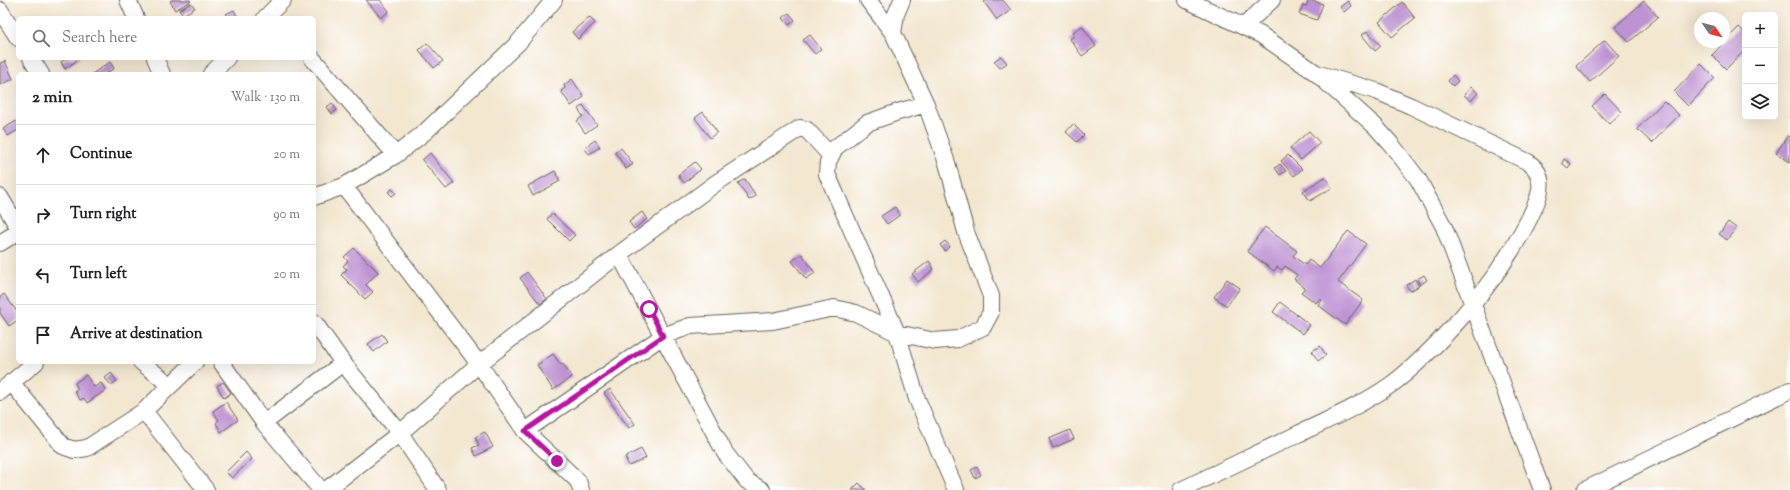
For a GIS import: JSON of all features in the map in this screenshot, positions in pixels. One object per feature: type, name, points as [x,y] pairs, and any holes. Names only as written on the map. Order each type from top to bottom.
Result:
[{"type":"street","points":[[0,2],[4,0]]},
{"type":"street","points":[[128,0],[135,16]]},
{"type":"street","points":[[269,12],[283,0]]},
{"type":"street","points":[[316,196],[344,186],[396,155],[425,132],[518,43],[554,0]]},
{"type":"street","points":[[525,431],[663,336],[690,326],[773,321],[834,308],[856,313],[897,333],[935,341],[958,339],[983,327],[991,312],[991,296],[966,232],[952,178],[926,104],[892,33],[868,0]]},
{"type":"street","points":[[892,33],[896,14],[902,0]]},
{"type":"street","points":[[1187,0],[1261,35],[1316,73],[1379,130],[1418,179],[1444,227],[1542,490]]},
{"type":"street","points":[[1244,26],[1272,0]]},
{"type":"street","points":[[0,10],[16,35]]},
{"type":"street","points":[[32,60],[40,72]]},
{"type":"street","points":[[156,60],[161,72]]},
{"type":"street","points":[[213,72],[224,60]]},
{"type":"street","points":[[314,60],[396,155]]},
{"type":"street","points":[[1181,490],[1357,406],[1392,384],[1415,364],[1474,305],[1500,270],[1533,211],[1541,187],[1539,172],[1528,162],[1411,106],[1376,91],[1316,73]]},
{"type":"street","points":[[926,104],[867,123],[835,148],[830,155],[827,174],[897,333],[916,399],[956,490]]},
{"type":"street","points":[[326,490],[400,432],[479,364],[619,254],[716,183],[800,128],[807,130],[830,155]]},
{"type":"street","points":[[344,186],[479,364],[525,431],[578,481],[581,490]]},
{"type":"street","points":[[0,197],[16,224]]},
{"type":"street","points":[[0,243],[16,233]]},
{"type":"street","points":[[619,254],[725,453],[747,481],[762,490]]},
{"type":"street","points":[[316,325],[343,363],[400,432],[438,490]]},
{"type":"street","points":[[264,423],[343,363]]},
{"type":"street","points":[[34,364],[6,387],[63,446],[74,450],[86,448],[144,411],[193,364]]},
{"type":"street","points":[[144,364],[170,385]]},
{"type":"street","points":[[222,364],[264,423],[321,490]]},
{"type":"street","points":[[1585,490],[1790,390]]},
{"type":"street","points":[[144,411],[206,490]]},
{"type":"building","points":[[366,0],[380,0],[389,11],[381,18]]},
{"type":"building","points":[[987,0],[1003,0],[1011,10],[997,20],[984,2]]},
{"type":"building","points":[[1309,0],[1323,4],[1317,20],[1299,14],[1303,5],[1306,6]]},
{"type":"building","points":[[170,1],[191,1],[175,10]]},
{"type":"building","points":[[1348,1],[1351,6],[1344,12],[1340,7]]},
{"type":"building","points":[[1644,1],[1658,17],[1629,42],[1615,27]]},
{"type":"building","points":[[1402,2],[1415,18],[1392,37],[1379,22]]},
{"type":"building","points":[[191,3],[195,8],[183,15],[179,10]]},
{"type":"building","points":[[234,10],[237,16],[228,16],[226,14]]},
{"type":"building","points":[[789,13],[795,20],[789,25],[783,18]]},
{"type":"building","points":[[589,17],[595,23],[578,39],[572,32]]},
{"type":"building","points":[[1082,26],[1096,46],[1082,56],[1070,39],[1074,36],[1072,33]]},
{"type":"building","points":[[1739,27],[1742,30],[1742,53],[1726,69],[1712,55],[1719,48],[1730,48],[1730,36]]},
{"type":"building","points":[[1367,31],[1381,46],[1375,51],[1362,35]]},
{"type":"building","points":[[810,35],[821,49],[815,54],[803,40]]},
{"type":"building","points":[[1605,40],[1619,56],[1590,82],[1576,66]]},
{"type":"building","points":[[427,43],[443,61],[434,68],[419,50]]},
{"type":"building","points":[[1001,56],[1007,63],[1000,68],[994,61]]},
{"type":"building","points":[[64,60],[77,60],[65,69],[61,62]]},
{"type":"building","points":[[5,61],[13,79],[0,85],[0,63]]},
{"type":"building","points":[[110,62],[114,68],[109,72],[95,72]]},
{"type":"building","points":[[1701,64],[1715,78],[1688,106],[1674,92]]},
{"type":"building","points":[[1453,75],[1458,81],[1453,86],[1448,81]]},
{"type":"building","points":[[572,79],[584,97],[571,106],[561,91],[565,88],[564,85]]},
{"type":"building","points":[[1471,87],[1478,93],[1471,101],[1464,95]]},
{"type":"building","points":[[1605,94],[1622,112],[1609,124],[1592,106]]},
{"type":"building","points":[[1664,101],[1679,115],[1652,143],[1637,129]]},
{"type":"building","points":[[332,103],[337,110],[332,114],[327,107]]},
{"type":"building","points":[[583,105],[597,125],[585,133],[577,121],[583,116],[578,109]]},
{"type":"building","points":[[703,112],[717,132],[710,138],[695,118]]},
{"type":"building","points":[[16,121],[16,131],[8,136],[3,129]]},
{"type":"building","points":[[1073,124],[1084,135],[1077,142],[1066,132]]},
{"type":"building","points":[[1309,131],[1320,143],[1301,160],[1290,148]]},
{"type":"building","points":[[1788,135],[1790,137],[1790,162],[1776,153]]},
{"type":"building","points":[[595,140],[600,147],[589,154],[584,148]]},
{"type":"building","points":[[621,148],[633,164],[626,169],[615,152]]},
{"type":"building","points":[[430,153],[454,183],[446,189],[422,160]]},
{"type":"building","points":[[1288,155],[1302,169],[1294,176],[1281,161]]},
{"type":"building","points":[[1564,159],[1571,164],[1568,168],[1562,163]]},
{"type":"building","points":[[695,162],[701,169],[684,183],[678,175]]},
{"type":"building","points":[[1280,164],[1286,171],[1280,175],[1275,168]]},
{"type":"building","points":[[555,171],[560,181],[533,196],[528,186]]},
{"type":"building","points":[[1325,177],[1332,188],[1310,201],[1303,191]]},
{"type":"building","points":[[745,179],[756,196],[749,200],[738,183]]},
{"type":"building","points":[[392,189],[396,193],[392,196],[388,192]]},
{"type":"building","points":[[895,207],[900,215],[887,224],[881,216]]},
{"type":"building","points":[[642,212],[647,219],[634,229],[629,222]]},
{"type":"building","points":[[552,213],[575,235],[569,241],[547,219]]},
{"type":"building","points":[[1728,222],[1736,228],[1727,240],[1719,234]]},
{"type":"building","points":[[1265,227],[1297,251],[1293,256],[1305,265],[1309,260],[1320,268],[1348,231],[1366,244],[1338,282],[1363,300],[1345,325],[1318,305],[1322,300],[1320,299],[1316,303],[1301,292],[1305,288],[1294,279],[1297,275],[1285,266],[1282,270],[1277,267],[1274,271],[1247,251]]},
{"type":"building","points":[[945,241],[950,246],[945,251],[940,245]]},
{"type":"building","points":[[354,248],[378,272],[366,285],[373,292],[365,299],[341,275],[347,269],[343,266],[348,261],[344,257]]},
{"type":"building","points":[[802,254],[815,273],[806,279],[792,261]]},
{"type":"building","points":[[929,261],[934,269],[918,282],[912,274]]},
{"type":"building","points":[[527,272],[547,299],[540,304],[520,278]]},
{"type":"building","points":[[1424,275],[1427,280],[1420,285],[1417,279]]},
{"type":"building","points":[[1227,279],[1240,288],[1227,306],[1214,297]]},
{"type":"building","points":[[1415,279],[1419,286],[1410,291],[1406,285]]},
{"type":"building","points":[[4,294],[16,310],[16,321],[9,326],[0,313],[0,297]]},
{"type":"building","points":[[1280,302],[1310,325],[1303,334],[1273,312]]},
{"type":"building","points":[[382,334],[387,341],[374,352],[368,344]]},
{"type":"building","points":[[1320,346],[1326,355],[1318,361],[1312,351]]},
{"type":"building","points":[[553,354],[561,365],[563,364],[572,377],[553,390],[537,365]]},
{"type":"building","points":[[111,373],[117,381],[111,385],[105,378]]},
{"type":"building","points":[[86,375],[94,387],[101,383],[106,390],[87,403],[84,398],[80,400],[74,391],[78,389],[75,383]]},
{"type":"building","points":[[223,382],[231,393],[224,398],[217,386]]},
{"type":"building","points":[[610,389],[635,424],[629,428],[604,393]]},
{"type":"building","points":[[226,402],[238,420],[221,432],[216,423],[219,420],[213,411]]},
{"type":"building","points":[[1070,430],[1074,439],[1053,448],[1049,439]]},
{"type":"building","points":[[485,432],[493,447],[476,456],[472,448],[479,445],[475,437]]},
{"type":"building","points":[[641,449],[646,458],[629,466],[625,457]]},
{"type":"building","points":[[246,452],[252,459],[232,478],[226,472]]},
{"type":"building","points":[[977,467],[981,475],[975,478],[971,470]]},
{"type":"building","points":[[859,483],[866,490],[852,490]]},
{"type":"route","points":[[557,461],[525,431],[663,336],[649,309]]}]
